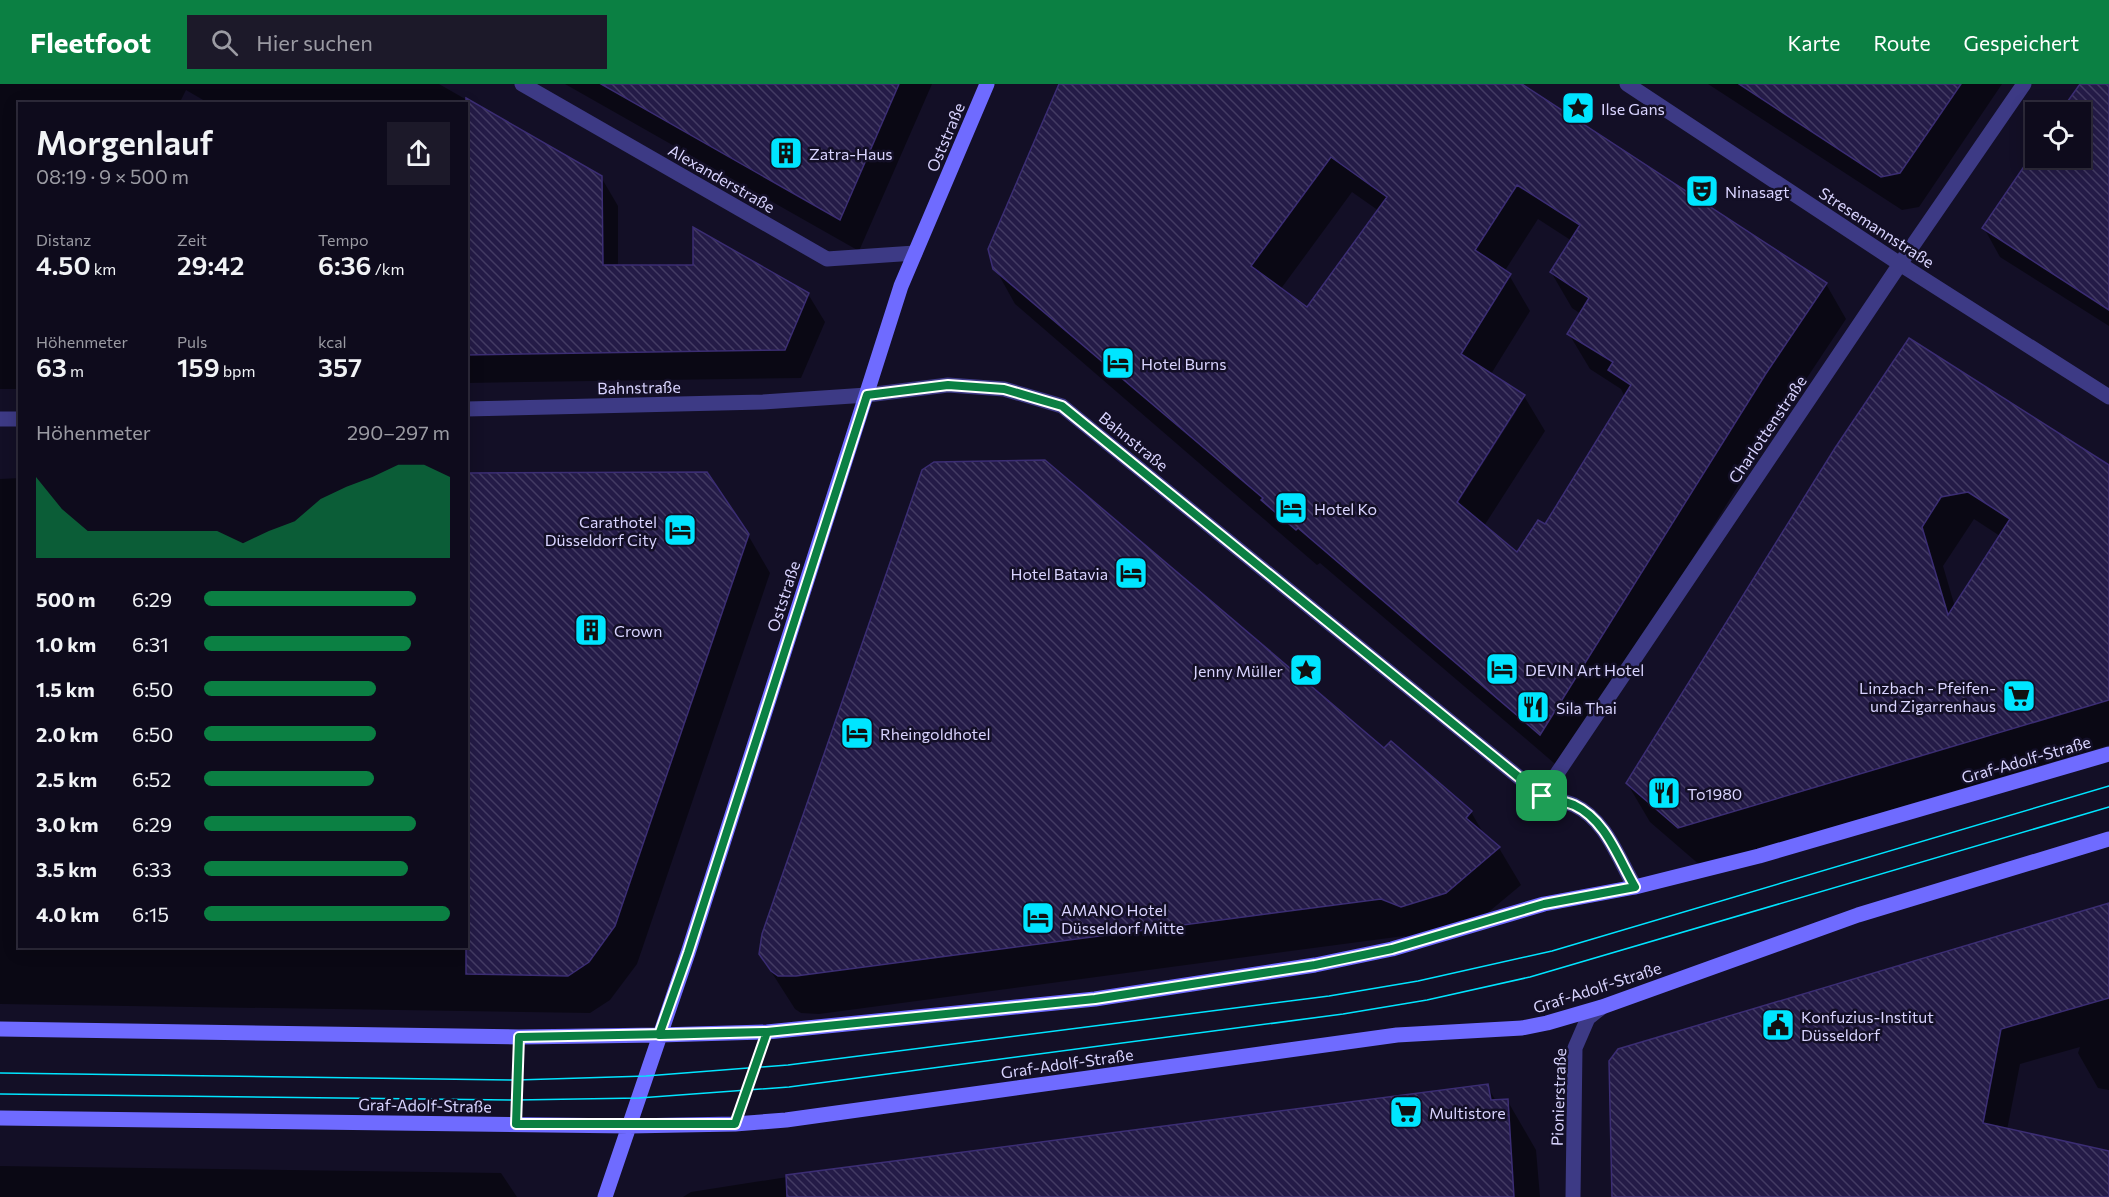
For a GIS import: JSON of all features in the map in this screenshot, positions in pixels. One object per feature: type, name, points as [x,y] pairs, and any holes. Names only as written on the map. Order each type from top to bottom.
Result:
[{"type":"main road","name":"Oststraße","points":[[605,1197],[688,953],[901,286],[987,84]]},
{"type":"main road","name":"Graf-Adolf-Straße","points":[[0,1029],[519,1037],[659,1035],[767,1032],[1095,999],[1315,965],[1392,949],[1544,904],[1635,887],[1759,856],[2109,754]]},
{"type":"main road","name":"Graf-Adolf-Straße","points":[[0,1118],[629,1126],[735,1124],[786,1120],[1397,1035],[1522,1028],[1602,1007],[1858,915],[2109,839]]},
{"type":"street","name":"Alexanderstraße","points":[[522,84],[827,259],[915,253]]},
{"type":"street","name":"Stresemannstraße","points":[[1627,84],[1900,264],[2109,397]]},
{"type":"street","name":"Charlottenstraße","points":[[1542,796],[2024,84]]},
{"type":"street","name":"Bahnstraße","points":[[468,409],[763,402],[867,395],[948,385],[1004,389],[1062,406],[1542,796],[1573,805],[1591,816],[1610,840],[1635,887]]},
{"type":"street","points":[[0,419],[18,419]]},
{"type":"street","name":"Pionierstraße","points":[[1573,1197],[1575,1048],[1588,1018],[1602,1007]]},
{"type":"path","points":[[735,1124],[767,1032]]},
{"type":"path","points":[[516,1124],[519,1037]]},
{"type":"building","points":[[601,84],[899,84],[840,220]]},
{"type":"building","points":[[1059,84],[1522,84],[1827,283],[1765,375],[1540,735],[1298,528],[1296,530],[1261,500],[1263,498],[993,269],[988,249]],"holes":[[[1331,157],[1387,197],[1307,307],[1251,266]],[[1517,185],[1580,225],[1550,272],[1589,298],[1567,334],[1613,362],[1608,370],[1631,385],[1545,524],[1538,520],[1517,552],[1457,502],[1525,395],[1461,354],[1511,274],[1475,250]]]},
{"type":"building","points":[[1739,84],[1961,84],[1900,173],[1881,177]]},
{"type":"building","points":[[2080,84],[2109,84],[2109,310],[1982,228],[2025,165],[2025,168],[2091,168],[2091,102],[2067,102]]},
{"type":"building","points":[[466,98],[602,176],[603,265],[693,265],[693,227],[809,293],[785,350],[468,355],[468,102]]},
{"type":"building","points":[[1909,338],[2109,465],[2109,700],[1678,828],[1626,783],[1835,448]],"holes":[[[1968,492],[2010,519],[1948,615],[1922,527],[1941,497]]]},
{"type":"building","points":[[1045,460],[1384,748],[1391,741],[1472,811],[1466,818],[1500,847],[1446,893],[1401,907],[1381,899],[796,976],[778,976],[771,971],[759,954],[762,934],[922,470],[934,462]]},
{"type":"building","name":"Crown","points":[[707,472],[749,534],[615,926],[589,962],[568,976],[466,974],[466,948],[468,948],[468,473]]},
{"type":"building","points":[[2109,903],[2109,998],[2001,1029],[1983,1123],[2109,1151],[2109,1197],[1612,1197],[1609,1061],[1618,1049]]},
{"type":"building","points":[[1488,1084],[1491,1100],[1508,1099],[1514,1197],[787,1197],[786,1175]]},
{"type":"tram line","points":[[0,1073],[517,1080],[646,1076],[788,1065],[1329,996],[1418,981],[1552,951],[2109,786]]},
{"type":"tram line","points":[[0,1094],[516,1100],[639,1098],[789,1087],[1343,1014],[1427,1000],[1530,977],[2109,807]]},
{"type":"place","name":"Ilse Gans","points":[[1578,108]]},
{"type":"place","name":"Zatra-Haus","points":[[786,153]]},
{"type":"place","name":"Ninasagt","points":[[1702,191]]},
{"type":"place","name":"Hotel Burns","points":[[1118,363]]},
{"type":"place","name":"Hotel Ko","points":[[1291,508]]},
{"type":"place","name":"Carathotel Düsseldorf City","points":[[680,530]]},
{"type":"place","name":"Hotel Batavia","points":[[1131,573]]},
{"type":"place","name":"Crown","points":[[591,630]]},
{"type":"place","name":"DEVIN Art Hotel","points":[[1502,669]]},
{"type":"place","name":"Jenny Müller","points":[[1306,670]]},
{"type":"place","name":"Linzbach - Pfeifen- und Zigarrenhaus","points":[[2019,696]]},
{"type":"place","name":"Sila Thai","points":[[1533,707]]},
{"type":"place","name":"Rheingoldhotel","points":[[857,733]]},
{"type":"place","name":"To1980","points":[[1664,793]]},
{"type":"place","name":"AMANO Hotel Düsseldorf Mitte","points":[[1038,918]]},
{"type":"place","name":"Konfuzius-Institut Düsseldorf","points":[[1778,1025]]},
{"type":"place","name":"Multistore","points":[[1406,1112]]},
{"type":"route","points":[[1542,796],[1062,406],[1004,389],[948,385],[867,395],[688,953],[659,1035],[713,1033],[767,1032],[735,1124],[629,1126],[516,1124],[519,1037],[659,1035],[767,1032],[1095,999],[1315,965],[1392,949],[1544,904],[1635,887],[1610,840],[1591,816],[1573,805],[1542,796]]}]
